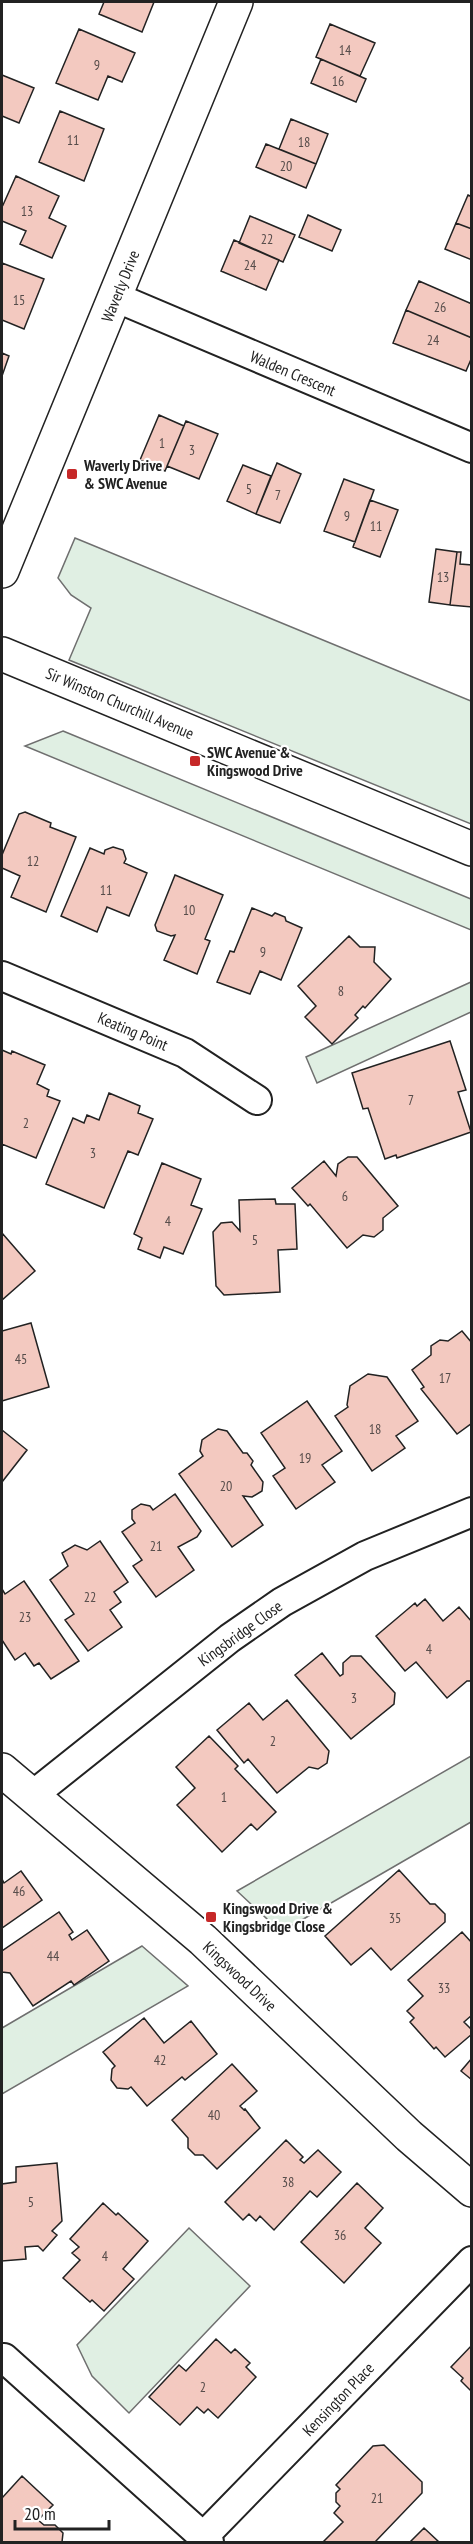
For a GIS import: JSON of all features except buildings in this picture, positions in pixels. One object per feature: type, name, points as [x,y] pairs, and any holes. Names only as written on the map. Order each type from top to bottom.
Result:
[{"type":"street","name":"Waverly Drive","points":[[2,571],[236,2]]},
{"type":"street","name":"Walden Crescent","points":[[115,297],[471,448]]},
{"type":"street","name":"Sir Winston Churchill Avenue","points":[[2,654],[471,849]]},
{"type":"street","name":"Keating Point","points":[[2,976],[185,1053],[257,1100]]},
{"type":"street","name":"Kingsbridge Close","points":[[33,1796],[230,1638],[282,1602],[365,1556],[471,1512]]},
{"type":"street","name":"Kingswood Drive","points":[[2,1770],[203,1940],[409,2136],[471,2190]]},
{"type":"street","name":"Kensington Place","points":[[4,2358],[206,2540],[471,2261]]},
{"type":"green space","points":[[75,538],[471,701],[471,824],[69,660],[91,608],[71,595],[58,578]]},
{"type":"green space","points":[[63,731],[471,899],[471,930],[25,746]]},
{"type":"green space","points":[[471,982],[471,1012],[317,1083],[306,1057]]},
{"type":"green space","points":[[471,1756],[471,1822],[281,1932],[237,1891]]},
{"type":"green space","points":[[142,1946],[188,1986],[2,2094],[2,2028]]},
{"type":"green space","points":[[189,2228],[250,2286],[129,2413],[92,2376],[77,2345]]},
{"type":"place","name":"Waverly Drive & SWC Avenue","points":[[72,474]]},
{"type":"place","name":"SWC Avenue & Kingswood Drive","points":[[195,761]]},
{"type":"place","name":"Kingswood Drive & Kingsbridge Close","points":[[211,1917]]}]
